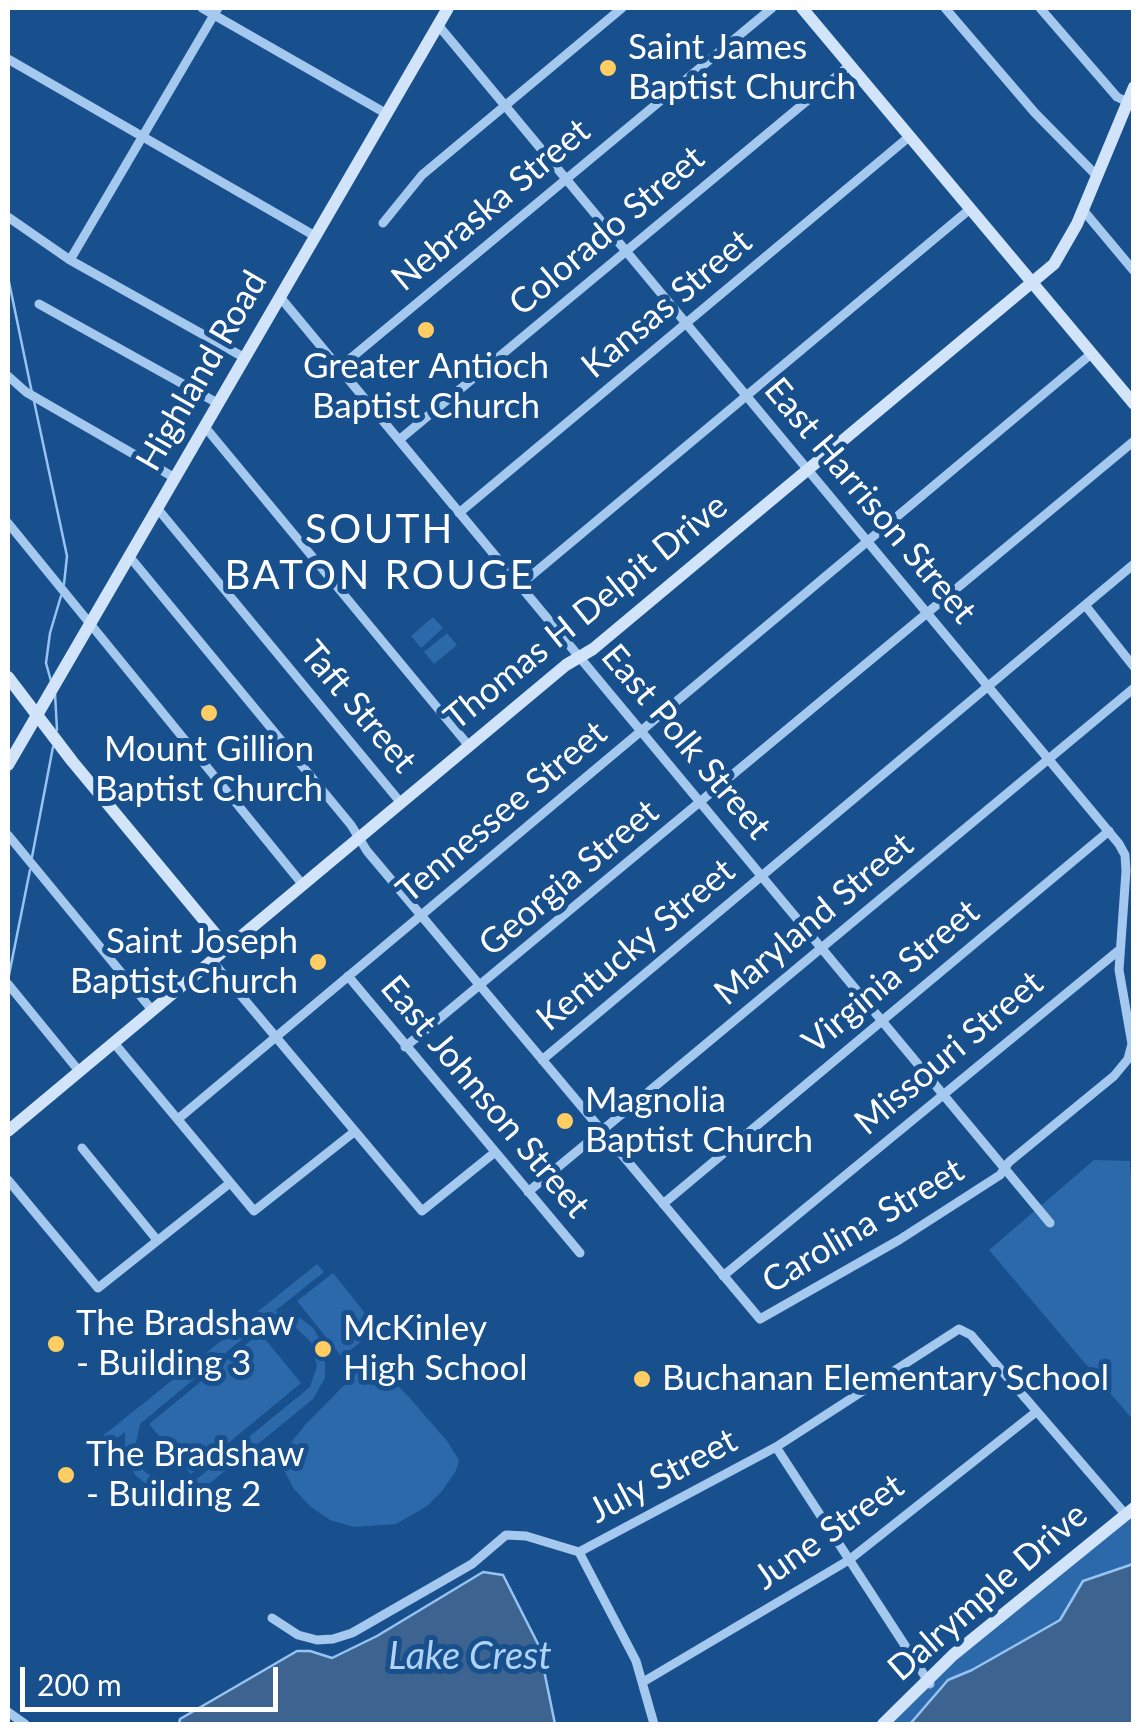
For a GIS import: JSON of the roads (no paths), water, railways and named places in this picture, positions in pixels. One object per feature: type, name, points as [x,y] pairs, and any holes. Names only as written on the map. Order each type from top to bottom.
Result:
[{"type":"street","points":[[202,8],[216,11],[387,114]]},
{"type":"street","name":"Highland Road","points":[[8,766],[448,8]]},
{"type":"street","points":[[383,223],[422,175],[622,8]]},
{"type":"street","name":"Nebraska Street","points":[[339,368],[772,8]]},
{"type":"street","points":[[802,8],[1134,404]]},
{"type":"street","points":[[945,8],[1035,113],[1097,176]]},
{"type":"street","points":[[1040,8],[1118,98],[1130,103]]},
{"type":"street","points":[[70,260],[216,11]]},
{"type":"street","name":"East Harrison Street","points":[[438,25],[1120,844],[1125,859],[1118,951],[1132,1044],[1128,1059]]},
{"type":"street","points":[[8,58],[315,236]]},
{"type":"street","name":"Colorado Street","points":[[399,440],[850,65]]},
{"type":"street","name":"Thomas H Delpit Drive","points":[[8,1131],[401,802],[593,649],[1060,256],[1134,88]]},
{"type":"street","name":"Kansas Street","points":[[459,512],[910,136]]},
{"type":"street","points":[[520,585],[970,209]]},
{"type":"street","points":[[1083,210],[1134,271]]},
{"type":"street","points":[[8,216],[70,260],[245,358]]},
{"type":"street","name":"East Polk Street","points":[[280,296],[1050,1223]]},
{"type":"street","points":[[39,304],[218,404]]},
{"type":"street","name":"Tennessee Street","points":[[178,1119],[1091,354]]},
{"type":"street","points":[[8,376],[26,392],[175,478]]},
{"type":"street","points":[[205,427],[469,746]]},
{"type":"street","name":"Georgia Street","points":[[405,1047],[1134,441]]},
{"type":"street","name":"Taft Street","points":[[157,508],[401,802]]},
{"type":"street","points":[[8,523],[303,885]]},
{"type":"street","points":[[129,556],[420,915],[723,1276]]},
{"type":"street","name":"Kentucky Street","points":[[542,1060],[1134,564]]},
{"type":"street","points":[[1085,605],[1134,666]]},
{"type":"street","points":[[8,677],[40,710],[46,729],[227,948]]},
{"type":"street","name":"Maryland Street","points":[[528,1192],[1134,688]]},
{"type":"street","name":"Virginia Street","points":[[663,1204],[1109,831]]},
{"type":"street","points":[[8,834],[152,1010]]},
{"type":"street","name":"Missouri Street","points":[[723,1276],[1118,951]]},
{"type":"street","points":[[212,960],[422,1211],[494,1153]]},
{"type":"street","name":"East Johnson Street","points":[[348,976],[580,1253]]},
{"type":"street","points":[[8,984],[79,1071]]},
{"type":"street","points":[[114,1043],[254,1211],[354,1132]]},
{"type":"street","name":"Carolina Street","points":[[723,1276],[760,1320],[1000,1176],[1114,1076],[1128,1059]]},
{"type":"street","points":[[82,1148],[158,1240]]},
{"type":"street","points":[[8,1180],[98,1288],[230,1183]]},
{"type":"street","name":"July Street","points":[[272,1618],[298,1634],[333,1640],[472,1564],[506,1536],[526,1536],[579,1552],[776,1446],[942,1338],[962,1329],[1036,1412]]},
{"type":"street","points":[[1036,1412],[1130,1511]]},
{"type":"street","name":"June Street","points":[[644,1682],[850,1560],[1036,1412]]},
{"type":"street","points":[[776,1446],[928,1682]]},
{"type":"street","name":"Dalrymple Drive","points":[[884,1724],[1130,1511]]},
{"type":"street","points":[[579,1552],[644,1682],[654,1724]]},
{"type":"street","points":[[8,1712],[21,1723]]},
{"type":"water","points":[[1133,1564],[1133,1724],[910,1724],[948,1680],[1060,1620],[1083,1581]]},
{"type":"water","name":"Lake Crest","points":[[483,1572],[503,1575],[539,1646],[555,1724],[179,1724],[180,1719],[297,1651],[332,1658],[377,1636]]},
{"type":"waterway","points":[[8,277],[32,393]]},
{"type":"waterway","points":[[34,401],[67,556],[64,584]]},
{"type":"waterway","points":[[51,681],[46,663],[61,596]]},
{"type":"waterway","points":[[55,693],[57,730]]},
{"type":"waterway","points":[[32,857],[53,747]]},
{"type":"waterway","points":[[8,980],[30,870]]},
{"type":"place","name":"Saint James Baptist Church","points":[[608,68]]},
{"type":"place","name":"Greater Antioch Baptist Church","points":[[426,330]]},
{"type":"place","name":"Mount Gillion Baptist Church","points":[[209,713]]},
{"type":"place","name":"Saint Joseph Baptist Church","points":[[318,962]]},
{"type":"place","name":"Magnolia Baptist Church","points":[[565,1121]]},
{"type":"place","name":"The Bradshaw - Building 3","points":[[56,1344]]},
{"type":"place","name":"McKinley High School","points":[[323,1349]]},
{"type":"place","name":"Buchanan Elementary School","points":[[642,1379]]},
{"type":"place","name":"The Bradshaw - Building 2","points":[[66,1475]]},
{"type":"district","name":"SOUTH BATON ROUGE","points":[[380,553]]}]
